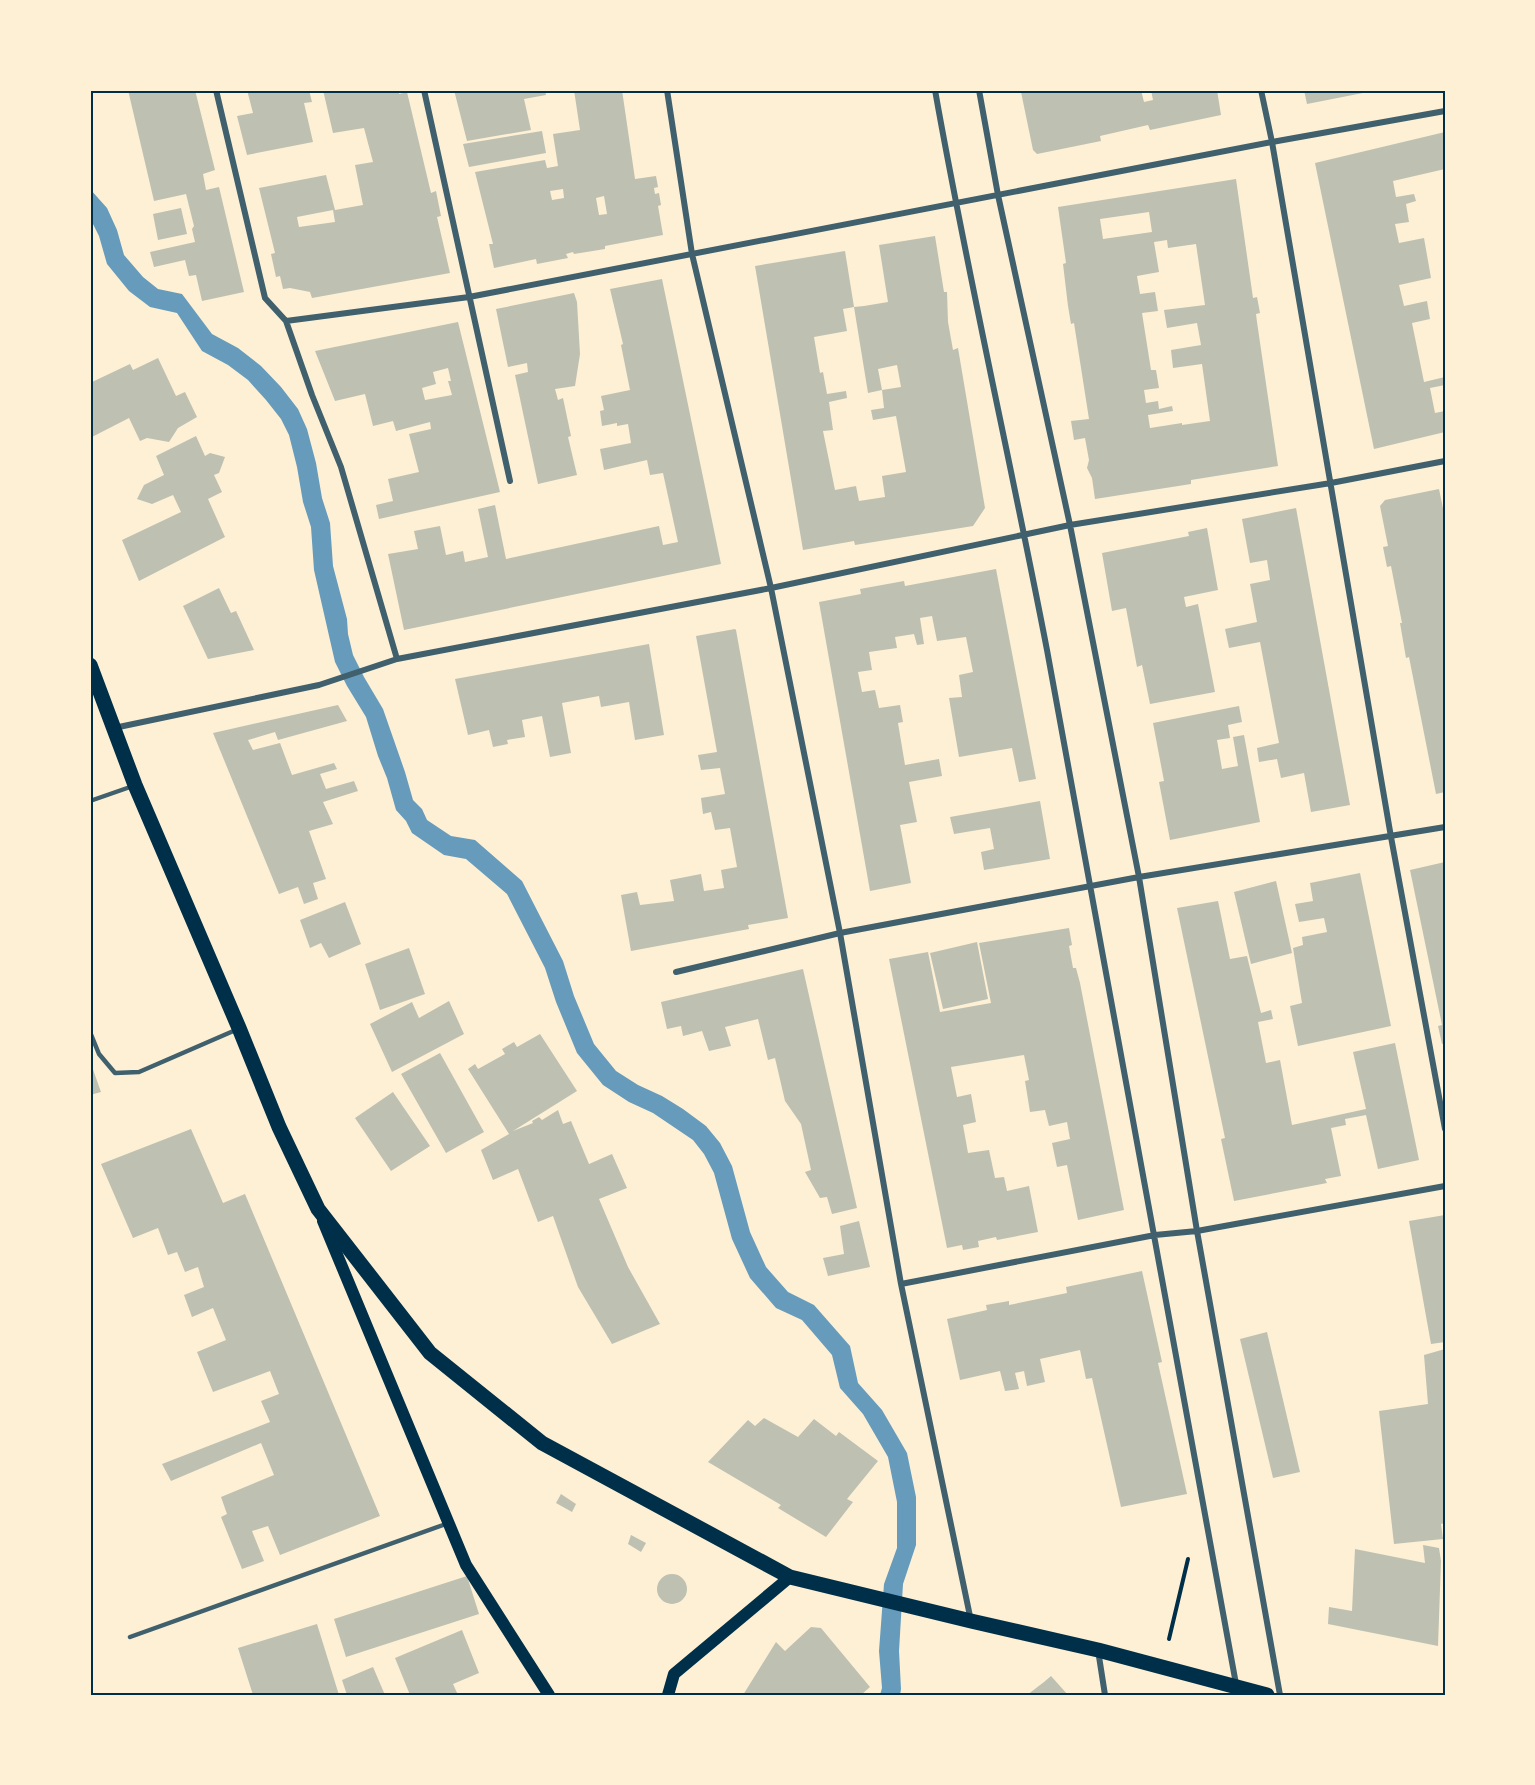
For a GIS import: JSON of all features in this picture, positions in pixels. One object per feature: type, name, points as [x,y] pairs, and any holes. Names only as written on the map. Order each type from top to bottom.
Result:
[{"type":"main road","points":[[90,665],[135,785],[279,1127],[318,1209],[466,1565],[549,1695]]},
{"type":"main road","points":[[318,1209],[430,1353],[542,1443],[790,1577],[1098,1650],[1267,1695]]},
{"type":"main road","points":[[668,1695],[674,1674],[790,1577]]},
{"type":"street","points":[[216,90],[265,298],[286,321],[312,395],[341,466],[397,659]]},
{"type":"street","points":[[424,90],[510,480]]},
{"type":"street","points":[[667,90],[692,254],[771,588],[840,933],[901,1284],[971,1621]]},
{"type":"street","points":[[934,90],[1092,886],[1236,1687]]},
{"type":"street","points":[[979,90],[998,195],[1070,525],[1139,877],[1197,1231],[1280,1695]]},
{"type":"street","points":[[1262,90],[1391,837],[1445,1129]]},
{"type":"street","points":[[286,321],[469,297],[1272,142],[1445,111]]},
{"type":"street","points":[[114,728],[319,685],[397,659],[771,588],[1070,525],[1331,483],[1445,461]]},
{"type":"street","points":[[676,972],[840,933],[1139,877],[1445,828]]},
{"type":"street","points":[[901,1284],[1155,1235],[1197,1231],[1445,1186]]},
{"type":"street","points":[[1098,1650],[1105,1695]]},
{"type":"lane","points":[[90,801],[135,785]]},
{"type":"lane","points":[[90,1032],[99,1054],[115,1073],[139,1072],[239,1028]]},
{"type":"lane","points":[[130,1637],[449,1523]]},
{"type":"path","points":[[1173,1623],[1188,1560]]},
{"type":"water","points":[[90,189],[107,208],[117,230],[124,255],[143,277],[158,289],[182,294],[212,334],[238,348],[261,366],[298,409],[307,429],[322,498],[330,523],[333,566],[347,619],[353,655],[383,709],[413,800],[422,809],[427,820],[451,836],[475,840],[522,881],[563,961],[574,996],[594,1044],[616,1071],[662,1096],[706,1126],[720,1143],[732,1166],[750,1232],[766,1267],[788,1292],[814,1305],[850,1346],[858,1383],[882,1410],[907,1453],[916,1497],[916,1545],[903,1584],[899,1651],[900,1695],[880,1695],[882,1688],[879,1651],[884,1584],[897,1548],[897,1502],[888,1457],[863,1414],[840,1388],[832,1355],[802,1320],[776,1308],[750,1278],[732,1239],[714,1173],[704,1154],[693,1140],[653,1113],[629,1102],[603,1085],[577,1053],[545,968],[507,894],[466,859],[444,855],[412,833],[406,821],[396,810],[366,717],[335,662],[314,570],[311,527],[303,502],[289,435],[281,419],[248,380],[228,365],[202,351],[177,313],[150,307],[129,291],[107,264],[99,236],[90,218]]},
{"type":"building","points":[[128,90],[195,90],[215,170],[203,174],[206,190],[219,187],[244,292],[202,301],[196,275],[189,276],[185,260],[154,267],[150,252],[195,242],[192,229],[194,226],[186,194],[154,201]]},
{"type":"building","points":[[247,90],[309,90],[312,102],[304,103],[313,142],[247,155],[237,116],[253,113]]},
{"type":"building","points":[[323,90],[399,90],[399,94],[407,92],[431,193],[436,191],[441,216],[437,217],[450,273],[312,298],[310,292],[283,289],[280,276],[276,277],[271,254],[275,253],[259,188],[326,175],[335,210],[363,205],[355,165],[373,162],[364,128],[333,133]],"holes":[[[333,210],[335,222],[299,227],[297,217]]]},
{"type":"building","points":[[454,90],[545,90],[546,95],[524,99],[531,130],[467,141]]},
{"type":"building","points":[[574,90],[622,90],[635,179],[656,176],[658,187],[654,188],[655,194],[659,193],[661,205],[658,206],[663,235],[605,246],[605,249],[574,254],[573,252],[566,254],[568,258],[537,264],[536,259],[494,268],[489,244],[493,244],[475,172],[545,160],[547,168],[558,166],[553,134],[580,130]],"holes":[[[563,189],[564,198],[552,200],[550,191]],[[604,196],[607,214],[599,215],[596,198]]]},
{"type":"building","points":[[1141,90],[1144,102],[1153,100],[1151,90],[1217,90],[1221,115],[1150,130],[1148,125],[1100,136],[1101,141],[1037,154],[1033,150],[1021,92]]},
{"type":"building","points":[[1304,90],[1373,90],[1373,91],[1307,104]]},
{"type":"building","points":[[542,131],[546,153],[469,167],[463,144]]},
{"type":"building","points":[[1445,132],[1445,169],[1393,181],[1396,197],[1414,194],[1416,201],[1406,204],[1409,222],[1395,224],[1399,243],[1424,238],[1431,278],[1399,285],[1404,306],[1427,301],[1430,319],[1412,323],[1424,382],[1445,377],[1445,385],[1430,388],[1435,413],[1445,411],[1445,432],[1374,449],[1315,163]]},
{"type":"building","points":[[1236,179],[1253,298],[1257,297],[1260,313],[1256,314],[1278,466],[1191,480],[1191,484],[1095,499],[1092,478],[1087,468],[1089,460],[1085,438],[1074,440],[1071,421],[1089,419],[1074,323],[1071,324],[1068,306],[1063,264],[1066,263],[1058,207]],"holes":[[[1149,212],[1152,232],[1103,239],[1100,219]],[[1167,240],[1168,248],[1196,244],[1205,305],[1164,310],[1167,328],[1197,323],[1201,345],[1171,350],[1173,368],[1202,364],[1210,421],[1150,428],[1148,415],[1173,411],[1172,406],[1159,409],[1158,401],[1146,403],[1144,390],[1159,388],[1156,370],[1151,370],[1142,313],[1158,311],[1155,292],[1140,294],[1137,276],[1159,272],[1154,242]]]},
{"type":"building","points":[[181,208],[187,234],[158,240],[153,214]]},
{"type":"building","points":[[935,236],[944,292],[947,292],[948,322],[953,350],[958,348],[985,508],[973,526],[855,545],[854,541],[803,550],[755,266],[845,251],[854,307],[888,302],[879,245]],"holes":[[[854,307],[868,393],[882,390],[884,408],[871,410],[873,420],[896,416],[906,472],[882,476],[885,497],[859,501],[856,486],[835,490],[823,431],[833,430],[829,402],[847,398],[846,391],[827,394],[823,372],[820,373],[814,337],[847,331],[843,309]],[[897,365],[901,387],[882,390],[878,369]]]},
{"type":"building","points":[[662,279],[721,564],[404,630],[388,554],[418,549],[414,531],[440,526],[446,555],[463,551],[465,562],[488,557],[478,509],[495,505],[506,559],[659,526],[663,545],[678,542],[663,473],[650,475],[647,460],[604,470],[600,449],[631,443],[628,424],[617,426],[617,423],[602,426],[600,411],[604,410],[601,396],[630,390],[621,345],[623,344],[610,289]]},
{"type":"building","points":[[574,293],[577,302],[580,354],[575,386],[555,389],[558,400],[563,398],[571,436],[568,437],[577,475],[538,484],[515,375],[528,372],[527,363],[508,367],[496,309]]},
{"type":"building","points":[[458,322],[500,492],[379,519],[376,505],[393,501],[388,479],[419,472],[409,434],[431,429],[430,422],[396,431],[393,421],[373,426],[365,394],[335,401],[315,351]],"holes":[[[448,368],[451,381],[448,381],[452,395],[425,400],[422,388],[436,384],[433,372]]]},
{"type":"building","points":[[158,358],[176,396],[185,392],[197,417],[178,428],[169,442],[147,438],[140,441],[129,418],[90,438],[90,383],[130,364],[133,370]]},
{"type":"building","points":[[196,436],[205,456],[210,453],[225,457],[219,473],[214,475],[222,492],[208,499],[225,537],[139,581],[122,540],[181,512],[173,495],[152,504],[137,499],[144,485],[164,475],[156,456]]},
{"type":"building","points":[[1439,489],[1445,518],[1445,792],[1436,794],[1409,657],[1406,658],[1391,566],[1387,567],[1383,547],[1388,546],[1380,506],[1385,500]]},
{"type":"building","points":[[1296,508],[1350,805],[1311,812],[1304,773],[1281,778],[1277,759],[1259,762],[1257,748],[1279,743],[1260,642],[1229,648],[1225,629],[1257,622],[1250,584],[1270,580],[1267,560],[1250,563],[1242,519]]},
{"type":"building","points":[[1207,528],[1218,590],[1184,597],[1186,607],[1198,604],[1215,692],[1150,704],[1142,665],[1137,667],[1126,608],[1112,611],[1102,553],[1189,536],[1188,532]]},
{"type":"building","points":[[996,569],[1036,779],[1019,782],[1012,748],[959,757],[949,698],[962,697],[959,675],[973,672],[966,637],[937,641],[932,616],[920,618],[924,644],[917,645],[914,634],[895,637],[897,648],[869,652],[872,670],[858,672],[862,692],[875,690],[879,708],[900,705],[903,722],[898,723],[905,765],[939,759],[942,776],[909,782],[917,822],[900,825],[911,883],[870,891],[819,602],[861,594],[860,589],[904,581],[905,586]]},
{"type":"building","points":[[219,588],[231,613],[236,611],[254,650],[208,659],[183,606]]},
{"type":"building","points":[[735,629],[788,918],[748,925],[749,929],[631,951],[621,895],[637,892],[640,905],[674,901],[670,880],[701,874],[704,891],[724,888],[721,870],[737,867],[730,828],[715,830],[711,812],[703,814],[701,798],[725,794],[720,768],[701,770],[698,755],[717,752],[696,636]]},
{"type":"building","points":[[649,644],[664,735],[635,740],[629,702],[601,707],[599,696],[562,703],[571,753],[550,757],[542,716],[522,720],[525,737],[507,740],[508,744],[493,747],[489,730],[468,735],[455,679]]},
{"type":"building","points":[[338,705],[347,721],[278,740],[275,732],[248,740],[253,750],[280,743],[292,775],[334,763],[337,769],[320,774],[326,789],[354,781],[358,791],[323,802],[333,824],[309,831],[326,879],[313,883],[318,899],[304,904],[298,887],[279,894],[213,733]]},
{"type":"building","points":[[1239,706],[1242,722],[1228,725],[1230,738],[1217,740],[1222,769],[1238,766],[1233,737],[1244,735],[1260,822],[1170,840],[1159,782],[1164,781],[1153,723]]},
{"type":"building","points":[[1040,801],[1050,859],[984,870],[981,852],[994,849],[990,828],[954,834],[950,817]]},
{"type":"building","points":[[1445,862],[1445,1043],[1442,1044],[1438,1026],[1442,1025],[1410,870]]},
{"type":"building","points":[[1360,873],[1391,1026],[1298,1046],[1290,1006],[1302,1003],[1293,948],[1303,945],[1302,937],[1327,932],[1324,918],[1299,922],[1295,904],[1313,901],[1310,883]]},
{"type":"building","points":[[1276,881],[1292,953],[1251,964],[1234,892]]},
{"type":"building","points":[[1218,901],[1230,959],[1247,956],[1261,1013],[1271,1010],[1273,1019],[1258,1022],[1266,1063],[1280,1060],[1292,1125],[1366,1109],[1353,1052],[1395,1043],[1419,1160],[1378,1169],[1366,1115],[1345,1119],[1346,1125],[1331,1128],[1341,1176],[1325,1179],[1327,1183],[1234,1201],[1221,1139],[1225,1138],[1177,908]]},
{"type":"building","points":[[345,902],[361,944],[329,958],[321,943],[310,948],[300,920]]},
{"type":"building","points":[[1069,928],[1073,968],[1076,968],[1080,983],[1124,1210],[1078,1220],[1067,1165],[1057,1167],[1052,1143],[1070,1139],[1067,1122],[1049,1126],[1045,1110],[1030,1112],[1025,1081],[1029,1080],[1024,1055],[951,1067],[957,1097],[971,1094],[976,1122],[963,1125],[968,1153],[989,1150],[995,1178],[1004,1177],[1007,1191],[1029,1186],[1038,1232],[997,1240],[996,1237],[978,1241],[979,1247],[963,1250],[962,1245],[947,1248],[889,959],[928,952],[940,1012],[991,1003],[979,943]]},
{"type":"building","points":[[977,942],[988,999],[943,1009],[930,953]]},
{"type":"building","points":[[409,948],[425,994],[380,1010],[365,964]]},
{"type":"building","points":[[803,969],[857,1208],[832,1214],[827,1197],[820,1198],[805,1172],[811,1170],[801,1124],[785,1101],[775,1058],[768,1060],[758,1019],[725,1027],[731,1046],[709,1051],[702,1031],[683,1036],[681,1026],[667,1029],[661,1002]]},
{"type":"building","points":[[449,1001],[464,1034],[392,1072],[370,1024],[412,1002],[419,1018]]},
{"type":"building","points":[[540,1034],[577,1091],[513,1131],[533,1123],[532,1121],[539,1117],[542,1120],[558,1110],[563,1124],[571,1121],[589,1164],[612,1154],[627,1188],[599,1199],[628,1267],[660,1324],[612,1344],[578,1287],[553,1216],[538,1222],[518,1169],[493,1180],[481,1150],[509,1134],[468,1069],[475,1064],[478,1069],[505,1054],[502,1049],[514,1042],[517,1047]]},
{"type":"building","points":[[440,1053],[484,1132],[446,1153],[401,1074]]},
{"type":"building","points":[[90,1061],[101,1092],[90,1095]]},
{"type":"building","points":[[393,1092],[430,1146],[391,1171],[355,1118]]},
{"type":"building","points":[[191,1129],[223,1203],[245,1194],[380,1516],[280,1555],[268,1526],[252,1531],[264,1561],[242,1569],[221,1517],[227,1514],[221,1497],[274,1475],[261,1443],[171,1481],[162,1464],[270,1422],[261,1401],[279,1394],[270,1371],[213,1392],[197,1352],[226,1340],[213,1308],[192,1317],[184,1295],[204,1287],[198,1267],[185,1272],[177,1252],[168,1255],[158,1228],[133,1238],[101,1164]]},
{"type":"building","points":[[1445,1215],[1445,1342],[1431,1344],[1409,1221]]},
{"type":"building","points":[[859,1221],[870,1267],[828,1276],[823,1258],[844,1254],[840,1226]]},
{"type":"building","points":[[1142,1271],[1162,1362],[1158,1363],[1187,1494],[1121,1507],[1092,1378],[1086,1379],[1080,1350],[1040,1359],[1045,1382],[1027,1386],[1024,1371],[1015,1373],[1019,1389],[1005,1391],[1000,1371],[960,1380],[947,1319],[987,1310],[986,1305],[1009,1301],[1009,1305],[1067,1293],[1066,1287]]},
{"type":"building","points":[[1267,1332],[1300,1472],[1273,1478],[1240,1339]]},
{"type":"building","points":[[1445,1349],[1445,1523],[1441,1524],[1443,1539],[1394,1544],[1379,1411],[1428,1404],[1424,1355]]},
{"type":"building","points":[[764,1418],[798,1437],[814,1419],[836,1436],[839,1432],[878,1461],[847,1499],[853,1502],[826,1537],[778,1508],[781,1505],[708,1462],[748,1420],[755,1426]]},
{"type":"building","points":[[561,1494],[576,1504],[572,1512],[556,1503]]},
{"type":"building","points":[[631,1535],[646,1543],[641,1552],[628,1544]]},
{"type":"building","points":[[1423,1545],[1439,1548],[1441,1561],[1438,1646],[1328,1624],[1329,1607],[1352,1611],[1355,1549],[1425,1563]]},
{"type":"building","points":[[672,1574],[683,1578],[687,1589],[683,1600],[672,1604],[661,1600],[657,1589],[661,1578]]},
{"type":"building","points":[[467,1576],[479,1614],[346,1657],[334,1619]]},
{"type":"building","points":[[317,1624],[339,1695],[253,1695],[238,1648]]},
{"type":"building","points":[[811,1627],[821,1628],[870,1687],[861,1695],[743,1695],[776,1642],[785,1651]]},
{"type":"building","points":[[462,1630],[479,1673],[453,1684],[458,1695],[410,1695],[395,1658]]},
{"type":"building","points":[[373,1667],[385,1695],[347,1695],[342,1680]]},
{"type":"building","points":[[1051,1676],[1068,1695],[1027,1695],[1044,1682]]}]
